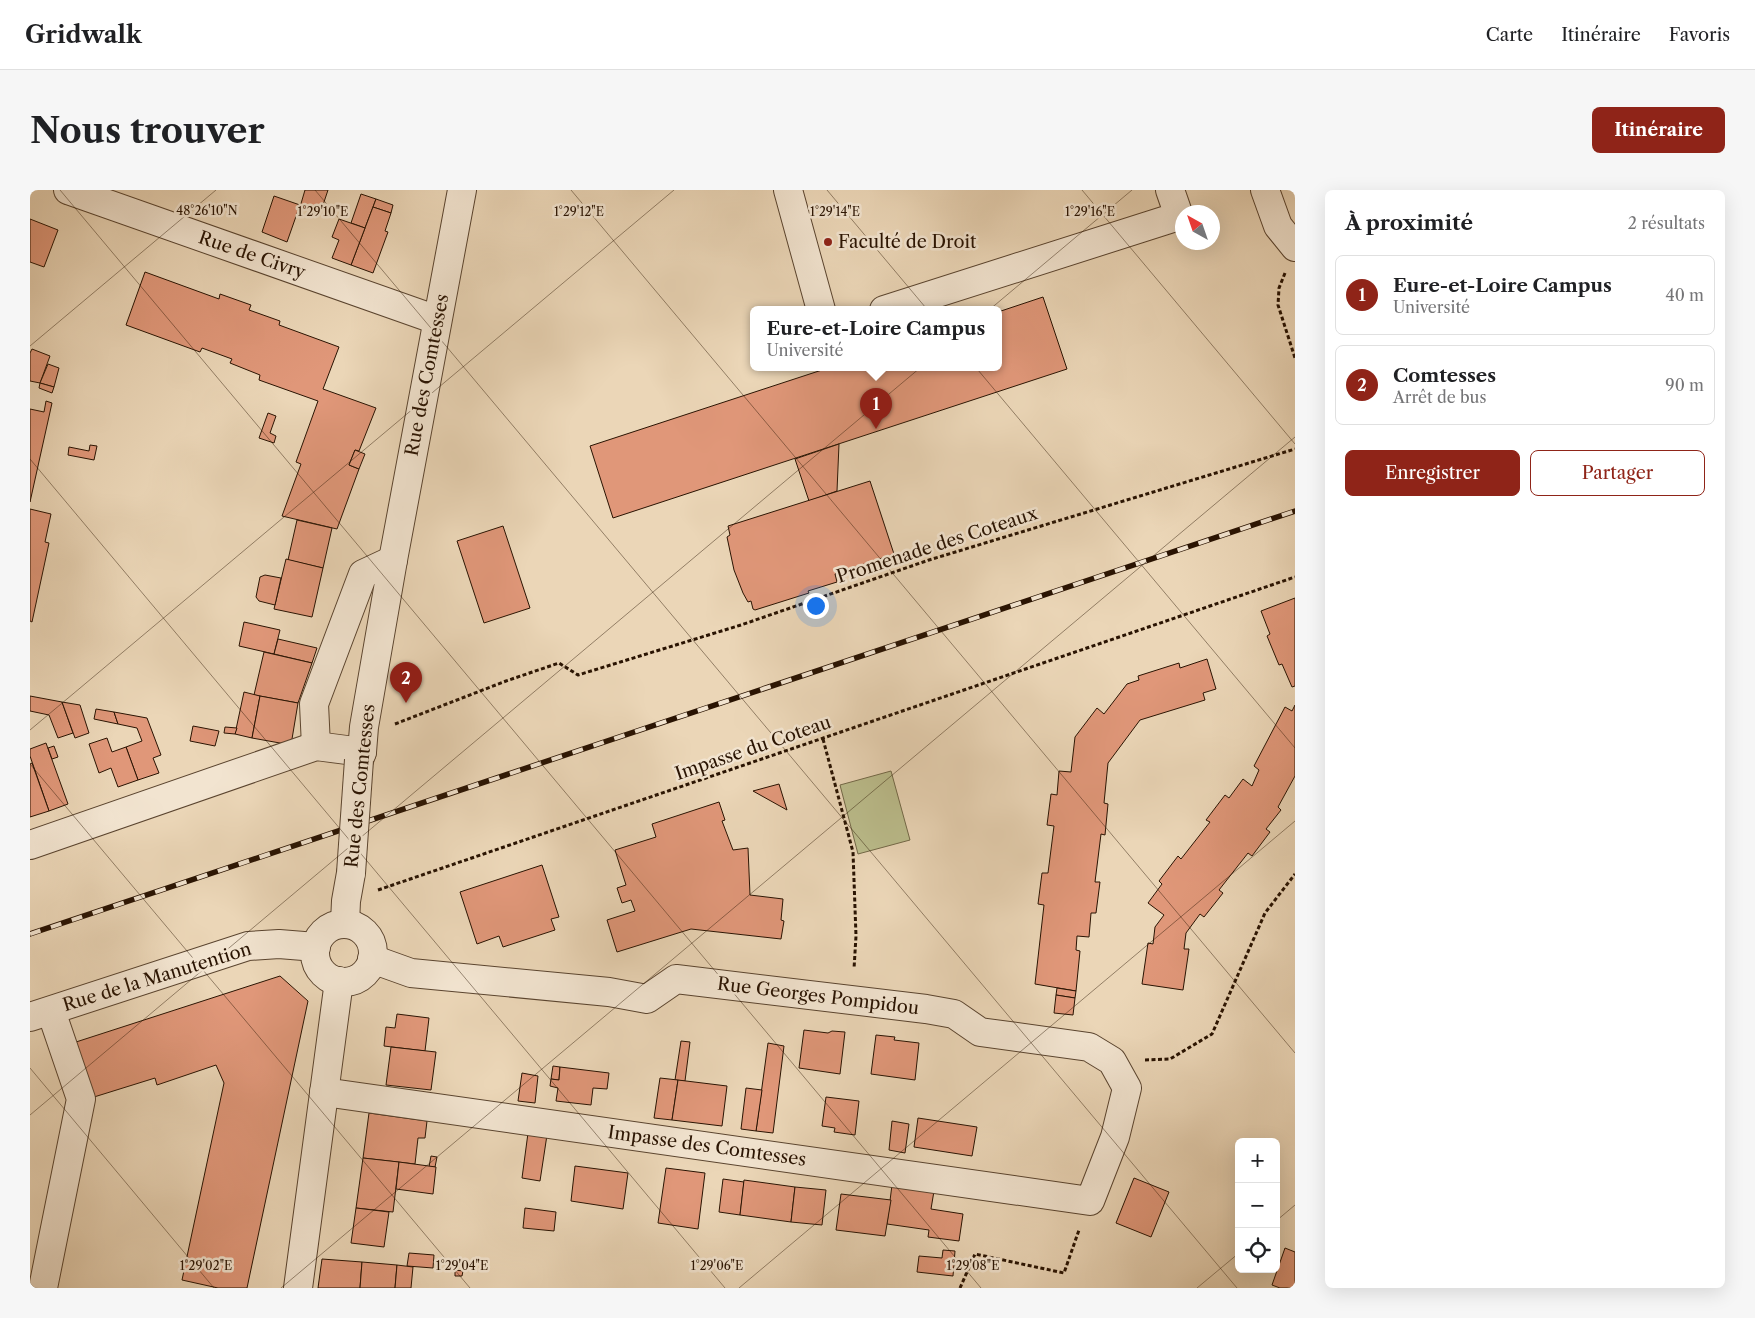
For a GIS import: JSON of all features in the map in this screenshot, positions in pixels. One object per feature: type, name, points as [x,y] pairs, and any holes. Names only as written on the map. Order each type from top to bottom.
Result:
[{"type":"street","name":"Rue de Civry","points":[[68,190],[437,320]]},
{"type":"street","name":"Rue des Comtesses","points":[[346,912],[362,746],[393,560],[462,190]]},
{"type":"street","points":[[788,190],[820,306]]},
{"type":"street","points":[[897,306],[1179,216],[1170,190]]},
{"type":"street","points":[[1265,190],[1278,226],[1295,247]]},
{"type":"street","points":[[316,746],[314,704],[362,574],[393,560]]},
{"type":"street","points":[[30,845],[316,746],[362,746]]},
{"type":"street","points":[[346,912],[367,935],[373,951],[369,968],[364,974],[356,979],[339,982],[323,973],[318,965],[316,947],[318,940],[346,912]]},
{"type":"street","name":"Rue de la Manutention","points":[[40,1014],[248,946],[279,944],[316,947]]},
{"type":"street","name":"Rue Georges Pompidou","points":[[372,959],[411,973],[609,992],[647,1000],[676,979],[851,1000],[954,1014],[980,1032],[1089,1047],[1112,1061],[1127,1088],[1115,1137],[1090,1201]]},
{"type":"street","points":[[298,1288],[339,982]]},
{"type":"street","points":[[40,1014],[81,1099],[43,1288]]},
{"type":"street","name":"Impasse des Comtesses","points":[[324,1092],[1090,1201]]},
{"type":"path","points":[[1295,247],[1279,288],[1278,305],[1295,358]]},
{"type":"path","name":"Promenade des Coteaux","points":[[362,746],[396,724],[506,681],[559,663],[578,675],[742,626],[929,560],[1295,449]]},
{"type":"path","name":"Impasse du Coteau","points":[[346,912],[823,738],[1295,577]]},
{"type":"path","points":[[823,738],[853,852],[856,936],[851,1000]]},
{"type":"path","points":[[1112,1061],[1170,1059],[1212,1034],[1265,912],[1295,874]]},
{"type":"path","points":[[960,1288],[975,1254],[1064,1273],[1090,1201]]},
{"type":"green space","points":[[891,771],[910,840],[858,854],[840,785]]},
{"type":"building","points":[[305,190],[328,190],[320,214],[300,207]]},
{"type":"building","points":[[361,194],[376,199],[365,228],[351,223]]},
{"type":"building","points":[[274,196],[300,205],[287,242],[262,232]]},
{"type":"building","points":[[376,199],[393,205],[391,213],[373,207]]},
{"type":"building","points":[[373,207],[391,213],[385,231],[388,232],[373,273],[351,265]]},
{"type":"building","points":[[30,219],[58,230],[44,267],[30,262]]},
{"type":"building","points":[[339,219],[365,228],[351,265],[332,258],[339,240],[332,237]]},
{"type":"building","points":[[145,272],[219,299],[220,294],[251,305],[249,310],[280,321],[279,325],[339,347],[323,389],[376,408],[359,451],[355,450],[349,465],[359,469],[337,529],[282,516],[301,464],[296,462],[318,401],[259,380],[260,375],[230,363],[232,359],[202,348],[200,352],[126,325]]},
{"type":"building","points":[[1043,297],[1067,369],[613,518],[590,446],[819,371],[1002,371],[1002,311]]},
{"type":"building","points":[[32,349],[50,356],[40,383],[30,381],[30,353]]},
{"type":"building","points":[[48,364],[59,368],[54,387],[40,383]]},
{"type":"building","points":[[40,383],[54,387],[52,393],[39,388]]},
{"type":"building","points":[[46,401],[52,403],[30,502],[30,409],[44,412]]},
{"type":"building","points":[[268,413],[276,416],[270,433],[276,436],[274,443],[259,438]]},
{"type":"building","points":[[839,444],[837,491],[809,501],[795,459]]},
{"type":"building","points":[[90,445],[97,446],[94,460],[68,455],[69,447],[89,451]]},
{"type":"building","points":[[355,450],[365,454],[359,469],[349,465]]},
{"type":"building","points":[[870,481],[894,554],[835,574],[837,582],[808,591],[809,593],[755,610],[753,609],[751,601],[748,602],[743,593],[734,570],[727,537],[730,535],[728,526]]},
{"type":"building","points":[[30,509],[51,514],[45,542],[49,543],[32,622],[30,621]]},
{"type":"building","points":[[297,520],[332,528],[323,568],[288,560]]},
{"type":"building","points":[[503,526],[530,608],[484,623],[457,541]]},
{"type":"building","points":[[286,559],[323,568],[312,617],[274,609]]},
{"type":"building","points":[[265,575],[281,578],[275,605],[259,601],[256,597],[260,577]]},
{"type":"building","points":[[1295,598],[1295,686],[1292,687],[1282,664],[1279,665],[1267,636],[1270,634],[1261,611]]},
{"type":"building","points":[[244,622],[280,630],[274,654],[239,646]]},
{"type":"building","points":[[278,639],[317,648],[312,663],[274,654]]},
{"type":"building","points":[[264,652],[312,663],[298,703],[254,695]]},
{"type":"building","points":[[1207,659],[1216,689],[1203,693],[1205,700],[1140,720],[1108,763],[1104,803],[1108,804],[1105,835],[1101,834],[1095,882],[1100,882],[1096,913],[1091,913],[1089,937],[1077,936],[1076,950],[1080,951],[1076,991],[1035,984],[1044,905],[1038,904],[1042,873],[1048,873],[1054,826],[1047,825],[1051,794],[1057,795],[1059,771],[1071,772],[1075,737],[1097,708],[1104,714],[1127,684],[1139,680],[1138,676],[1179,663],[1180,668]]},
{"type":"building","points":[[244,692],[260,696],[252,738],[235,734]]},
{"type":"building","points":[[30,696],[62,702],[73,733],[58,738],[49,715],[30,711]]},
{"type":"building","points":[[260,696],[298,703],[291,745],[252,738]]},
{"type":"building","points":[[62,702],[80,705],[89,733],[75,738]]},
{"type":"building","points":[[1295,705],[1295,776],[1278,807],[1281,810],[1266,829],[1270,832],[1252,856],[1248,853],[1219,890],[1223,893],[1204,917],[1200,914],[1186,933],[1184,949],[1189,949],[1183,990],[1142,984],[1148,943],[1153,944],[1155,927],[1164,915],[1148,903],[1162,884],[1159,881],[1178,856],[1181,859],[1210,822],[1206,820],[1225,795],[1229,798],[1243,779],[1252,786],[1259,770],[1254,766],[1285,707],[1292,711]]},
{"type":"building","points":[[96,709],[114,712],[118,724],[94,719]]},
{"type":"building","points":[[114,712],[147,718],[161,755],[153,758],[159,773],[138,780],[126,747],[142,741],[137,728],[118,724]]},
{"type":"building","points":[[193,726],[219,731],[215,746],[190,741]]},
{"type":"building","points":[[225,727],[237,728],[235,734],[224,733]]},
{"type":"building","points":[[107,738],[112,752],[126,747],[138,780],[118,787],[111,768],[99,773],[89,744]]},
{"type":"building","points":[[46,743],[68,804],[49,811],[30,756],[30,749]]},
{"type":"building","points":[[54,746],[58,757],[52,759],[48,748]]},
{"type":"building","points":[[32,763],[49,811],[30,817],[30,764]]},
{"type":"building","points":[[779,784],[787,810],[753,791]]},
{"type":"building","points":[[719,802],[725,820],[722,821],[733,850],[748,848],[750,895],[783,899],[781,920],[784,921],[781,939],[691,929],[617,952],[607,920],[635,911],[631,900],[622,903],[617,888],[626,885],[615,850],[656,837],[652,824]]},
{"type":"building","points":[[542,865],[559,917],[551,919],[555,930],[503,947],[499,936],[477,944],[460,892]]},
{"type":"building","points":[[280,976],[308,1001],[247,1288],[218,1288],[182,1280],[224,1083],[216,1065],[157,1085],[155,1078],[94,1097],[76,1042]]},
{"type":"building","points":[[1057,988],[1076,991],[1075,998],[1056,995]]},
{"type":"building","points":[[1056,995],[1075,998],[1073,1015],[1054,1013]]},
{"type":"building","points":[[397,1014],[429,1018],[425,1051],[384,1046],[386,1027],[395,1028]]},
{"type":"building","points":[[804,1030],[828,1033],[832,1031],[845,1032],[840,1074],[799,1068]]},
{"type":"building","points":[[876,1035],[895,1037],[894,1040],[919,1043],[915,1080],[871,1074]]},
{"type":"building","points":[[681,1041],[690,1042],[685,1081],[675,1080]]},
{"type":"building","points":[[768,1043],[784,1046],[773,1133],[756,1131]]},
{"type":"building","points":[[391,1047],[436,1052],[431,1090],[386,1085]]},
{"type":"building","points":[[553,1066],[560,1067],[559,1080],[551,1079]]},
{"type":"building","points":[[560,1067],[609,1073],[607,1089],[593,1088],[591,1105],[556,1101],[558,1088],[550,1086],[551,1079],[559,1080]]},
{"type":"building","points":[[522,1073],[538,1076],[535,1103],[518,1101]]},
{"type":"building","points":[[660,1078],[678,1080],[672,1120],[654,1118]]},
{"type":"building","points":[[678,1080],[727,1086],[722,1126],[672,1120]]},
{"type":"building","points":[[746,1088],[762,1090],[756,1131],[741,1129]]},
{"type":"building","points":[[826,1097],[859,1101],[855,1135],[834,1132],[835,1128],[822,1126]]},
{"type":"building","points":[[369,1113],[427,1121],[425,1138],[418,1138],[415,1164],[363,1158]]},
{"type":"building","points":[[918,1118],[977,1127],[972,1156],[914,1147]]},
{"type":"building","points":[[892,1121],[909,1124],[905,1153],[889,1150]]},
{"type":"building","points":[[528,1133],[547,1135],[540,1181],[522,1178]]},
{"type":"building","points":[[431,1156],[437,1157],[435,1167],[429,1167]]},
{"type":"building","points":[[363,1158],[399,1162],[393,1212],[356,1208]]},
{"type":"building","points":[[399,1162],[436,1167],[433,1194],[396,1189]]},
{"type":"building","points":[[575,1166],[628,1173],[623,1209],[571,1201]]},
{"type":"building","points":[[666,1168],[705,1173],[698,1229],[658,1223]]},
{"type":"building","points":[[1134,1178],[1169,1192],[1151,1237],[1116,1223]]},
{"type":"building","points":[[723,1179],[744,1182],[740,1215],[719,1212]]},
{"type":"building","points":[[744,1180],[795,1187],[791,1222],[740,1215]]},
{"type":"building","points":[[892,1185],[934,1191],[931,1209],[963,1214],[959,1241],[928,1237],[929,1230],[887,1224]]},
{"type":"building","points":[[795,1187],[826,1190],[822,1225],[791,1222]]},
{"type":"building","points":[[841,1194],[891,1200],[885,1236],[836,1230]]},
{"type":"building","points":[[356,1208],[389,1212],[384,1247],[351,1243]]},
{"type":"building","points":[[525,1208],[556,1212],[554,1231],[523,1228]]},
{"type":"building","points":[[1285,1248],[1295,1252],[1295,1288],[1280,1288],[1272,1285],[1276,1273],[1280,1273],[1280,1262]]},
{"type":"building","points":[[943,1250],[955,1251],[953,1276],[917,1272],[919,1256],[942,1258]]},
{"type":"building","points":[[409,1253],[434,1255],[433,1268],[407,1266]]},
{"type":"building","points":[[322,1259],[362,1262],[360,1288],[318,1288]]},
{"type":"building","points":[[362,1262],[397,1265],[395,1288],[360,1288]]},
{"type":"building","points":[[397,1265],[413,1267],[411,1288],[395,1288]]},
{"type":"building","points":[[455,1270],[463,1271],[462,1276],[455,1276]]},
{"type":"railway","points":[[30,934],[1295,511]]},
{"type":"place","name":"Faculté de Droit","points":[[828,242]]},
{"type":"place","name":"Eure-et-Loire Campus","points":[[876,429]]},
{"type":"place","name":"Comtesses","points":[[406,703]]}]
